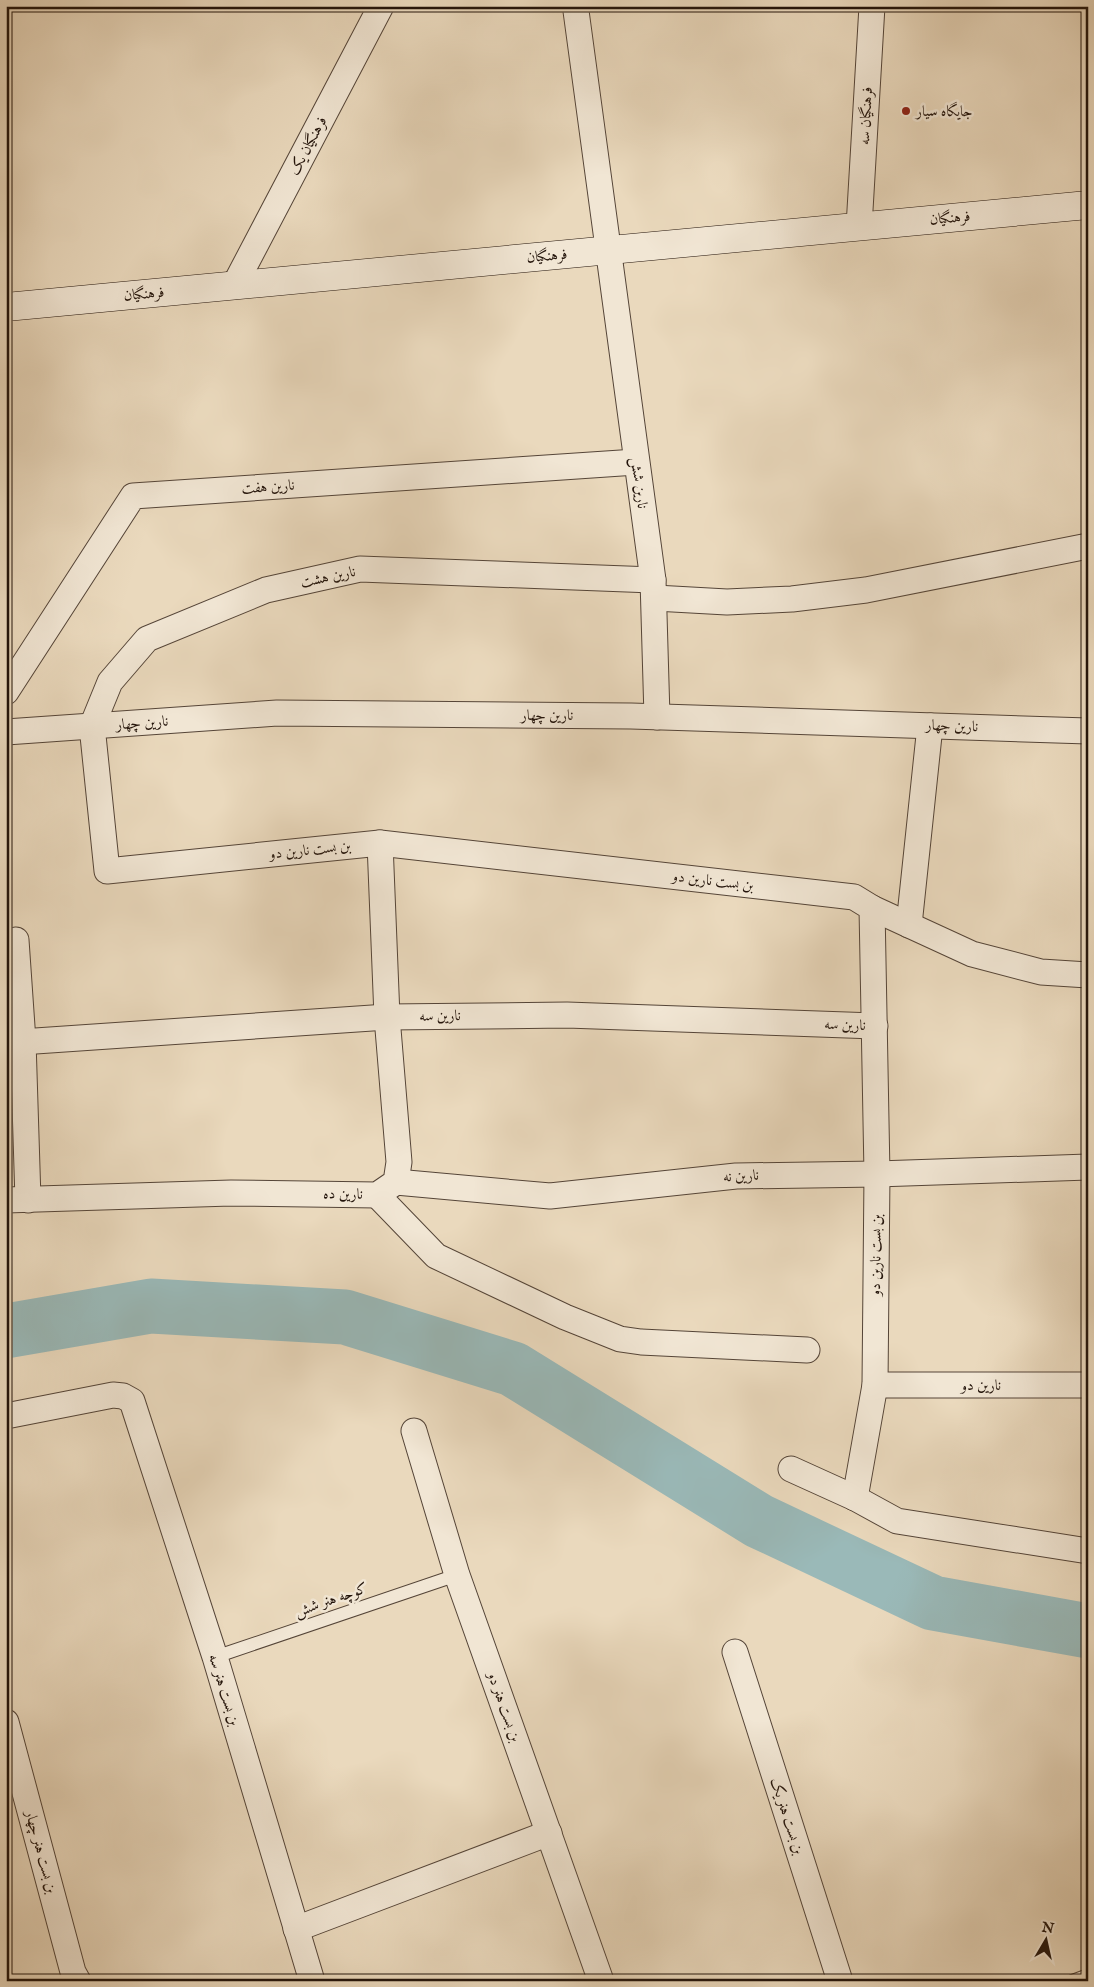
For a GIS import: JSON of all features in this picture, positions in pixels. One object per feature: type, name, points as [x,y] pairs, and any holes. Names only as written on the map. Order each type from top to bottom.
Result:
[{"type":"main road","name":"فرهنگیان","points":[[6,308],[1088,205]]},
{"type":"street","name":"فرهنگیان یک","points":[[234,286],[381,6]]},
{"type":"street","name":"فرهنگیان سه","points":[[859,227],[872,6]]},
{"type":"street","name":"نارین شش","points":[[576,11],[654,589],[657,717]]},
{"type":"street","name":"نارین هفت","points":[[6,692],[133,496],[636,462]]},
{"type":"street","name":"نارین هشت","points":[[92,726],[110,682],[147,639],[266,590],[360,569],[654,589],[727,602],[801,598],[866,590],[1088,546]]},
{"type":"street","name":"نارین چهار","points":[[6,732],[277,713],[657,717],[1088,731]]},
{"type":"street","name":"بن بست نارین دو","points":[[92,726],[107,871],[380,843],[854,897],[872,908],[877,1174],[874,1385],[855,1498]]},
{"type":"street","points":[[909,925],[930,726]]},
{"type":"street","points":[[380,843],[387,1017],[399,1162],[386,1188],[436,1256],[565,1317],[620,1339],[641,1342],[808,1350]]},
{"type":"street","points":[[872,908],[972,954],[1041,972],[1088,975]]},
{"type":"street","points":[[16,940],[17,1200]]},
{"type":"street","name":"نارین سه","points":[[15,1042],[387,1017],[567,1015],[875,1026]]},
{"type":"street","name":"نارین نه","points":[[386,1188],[550,1196],[736,1176],[877,1174],[1088,1167]]},
{"type":"street","name":"نارین ده","points":[[17,1200],[386,1188]]},
{"type":"street","name":"نارین دو","points":[[874,1385],[1088,1385]]},
{"type":"street","name":"بن بست هنر سه","points":[[6,1416],[113,1395],[123,1396],[132,1401],[214,1657],[312,1981]]},
{"type":"street","name":"بن بست هنر دو","points":[[414,1431],[457,1575],[601,1981]]},
{"type":"street","points":[[791,1469],[855,1498],[897,1521],[1088,1551]]},
{"type":"street","name":"بن بست هنر یک","points":[[735,1652],[840,1981]]},
{"type":"street","name":"بن بست هنر چهار","points":[[6,1722],[73,1972],[78,1981]]},
{"type":"street","points":[[296,1929],[549,1833]]},
{"type":"lane","name":"کوچه هنر شش","points":[[214,1657],[457,1575]]},
{"type":"lane","points":[[1072,1981],[1088,1975]]},
{"type":"waterway","points":[[6,1331],[151,1306],[345,1317],[513,1369],[759,1521],[933,1603],[1088,1631]]},
{"type":"place","name":"جایگاه سیار","points":[[906,111]]}]
